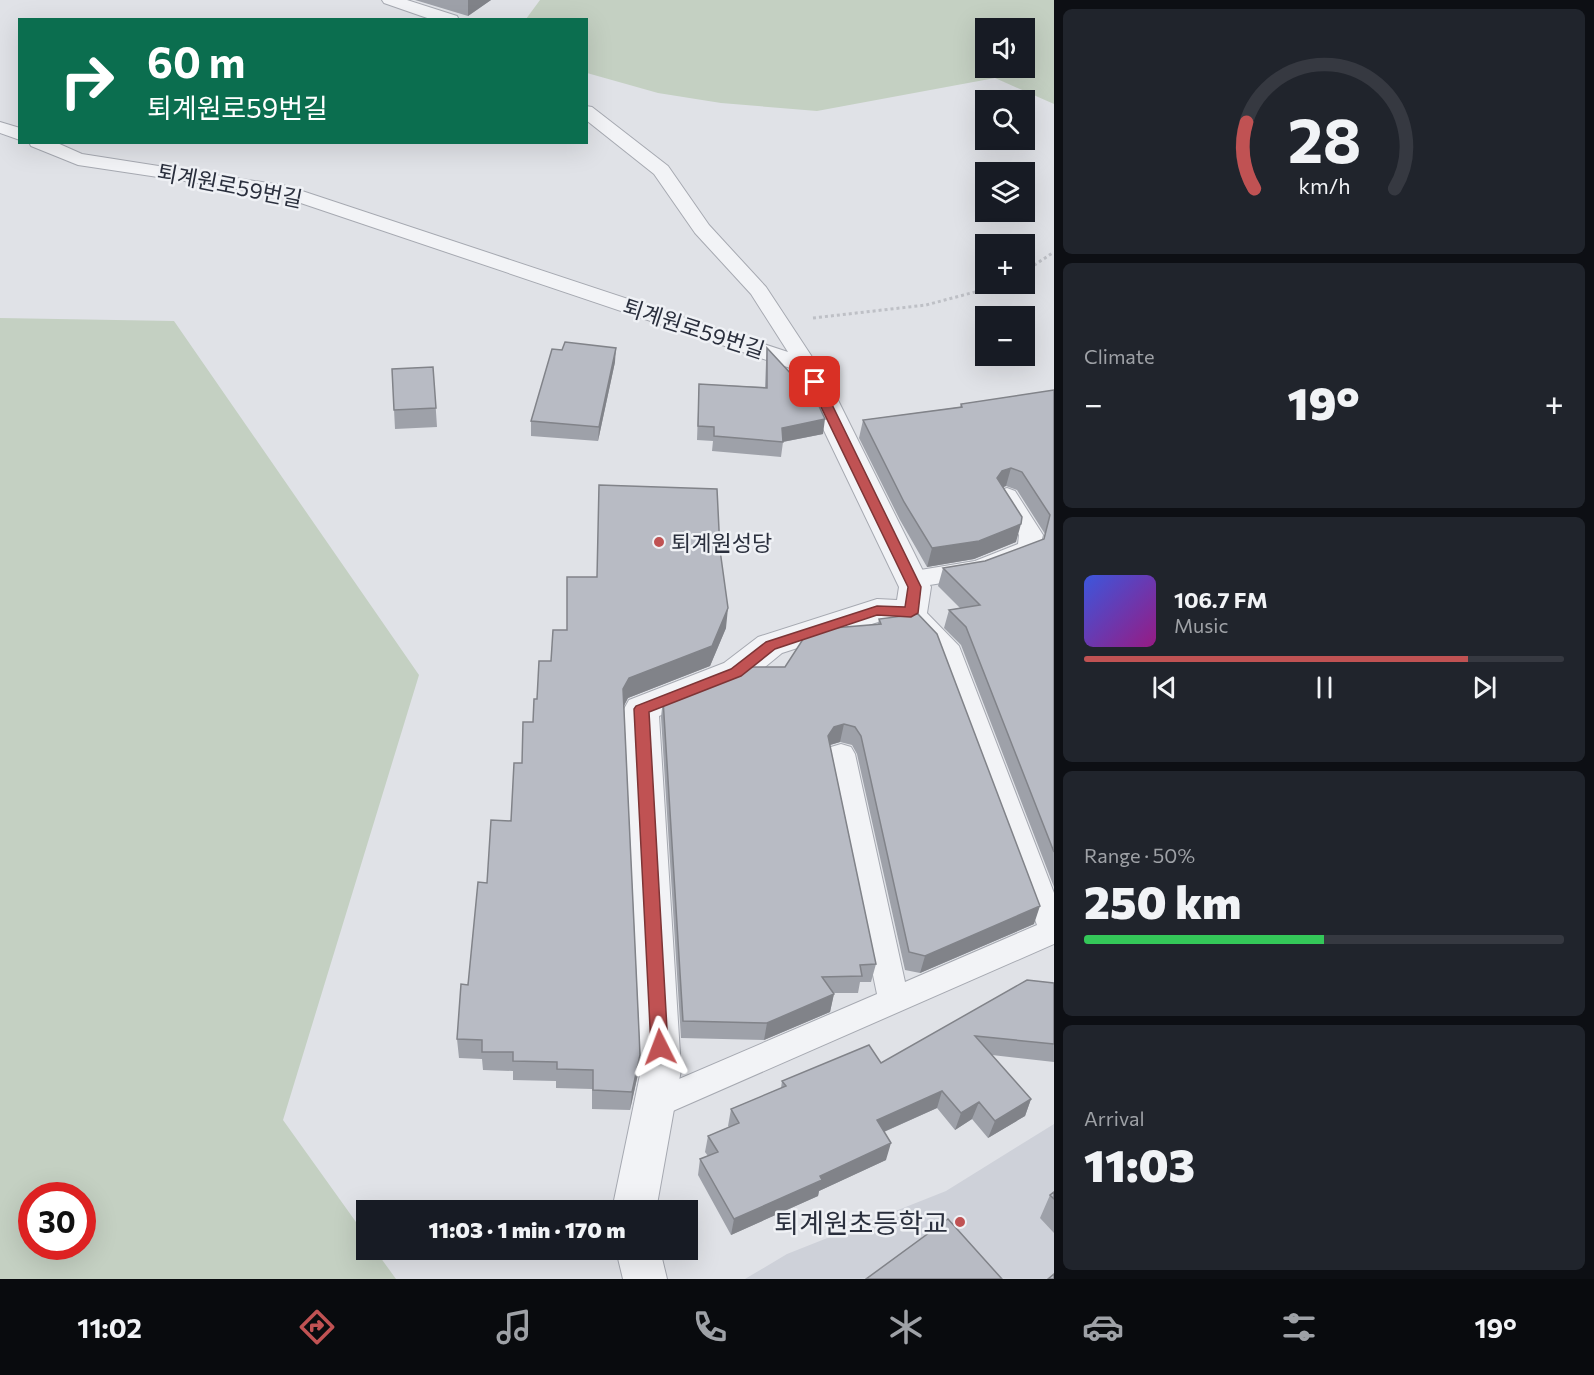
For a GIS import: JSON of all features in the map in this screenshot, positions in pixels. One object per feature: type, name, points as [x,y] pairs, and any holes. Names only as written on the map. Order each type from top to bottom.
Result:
[{"type":"street","points":[[636,1200],[661,1070],[641,709],[736,672],[770,645],[877,610],[911,596],[807,366]]},
{"type":"street","points":[[640,1260],[645,1279]]},
{"type":"lane","points":[[390,0],[445,18]]},
{"type":"lane","points":[[588,113],[660,170],[702,229],[759,291],[807,366]]},
{"type":"lane","points":[[0,127],[18,134]]},
{"type":"lane","name":"퇴계원로59번길","points":[[43,144],[78,159],[280,190],[807,366]]},
{"type":"lane","points":[[655,1104],[1054,931],[946,646],[911,596],[1029,549],[1032,536],[1007,496]]},
{"type":"lane","points":[[841,754],[894,1000]]},
{"type":"path","points":[[1035,265],[1054,252]]},
{"type":"path","points":[[779,322],[926,304],[975,292]]},
{"type":"shaded area","name":"퇴계원초등학교","points":[[1054,1124],[1054,1279],[745,1279],[787,1254],[946,1191]]},
{"type":"green space","points":[[540,0],[1054,0],[1054,104],[1035,96],[1035,90],[1022,90],[995,78],[817,111],[721,103],[658,93],[588,73],[588,18],[527,18]]},
{"type":"green space","points":[[0,318],[174,321],[419,675],[283,1120],[356,1222],[356,1260],[382,1260],[396,1279],[0,1279]]},
{"type":"building","points":[[565,342],[616,348],[599,427],[531,421],[552,349],[562,350]]},
{"type":"building","points":[[767,348],[817,402],[825,419],[782,428],[783,442],[714,436],[714,427],[698,426],[699,384],[767,388]]},
{"type":"building","points":[[433,367],[436,408],[394,410],[392,369]]},
{"type":"building","points":[[1054,390],[1054,852],[966,627],[949,610],[980,605],[943,568],[985,561],[1044,539],[1050,515],[1022,472],[1011,468],[1002,471],[997,478],[1022,517],[1021,524],[979,541],[932,548],[904,502],[863,420],[962,407],[961,404]]},
{"type":"building","points":[[599,485],[717,489],[720,550],[728,608],[712,646],[629,678],[623,689],[640,1055],[632,1092],[593,1090],[593,1070],[557,1069],[557,1062],[513,1061],[513,1052],[482,1052],[482,1040],[457,1039],[461,984],[468,985],[478,882],[487,883],[491,820],[511,821],[514,763],[522,763],[523,722],[533,722],[539,661],[551,661],[553,630],[567,630],[567,577],[597,577]]},
{"type":"building","points":[[918,614],[937,634],[1040,906],[925,956],[909,952],[861,736],[855,727],[844,724],[834,727],[828,736],[876,964],[860,965],[862,976],[822,977],[834,994],[767,1023],[683,1021],[663,699],[746,667],[785,667],[809,630],[881,624],[879,619]]},
{"type":"building","points":[[1027,980],[1054,983],[1054,1044],[975,1036],[1031,1099],[995,1121],[979,1102],[961,1113],[942,1091],[877,1120],[891,1143],[820,1176],[822,1180],[734,1219],[700,1159],[718,1152],[708,1136],[739,1123],[731,1109],[786,1086],[782,1081],[869,1045],[881,1063]]},
{"type":"building","points":[[948,1219],[1002,1279],[866,1279]]},
{"type":"place","name":"퇴계원성당","points":[[659,542]]},
{"type":"place","name":"퇴계원초등학교","points":[[960,1222]]},
{"type":"route","points":[[660,1047],[641,709],[736,672],[770,645],[877,610],[911,613],[915,587],[815,382]]}]
